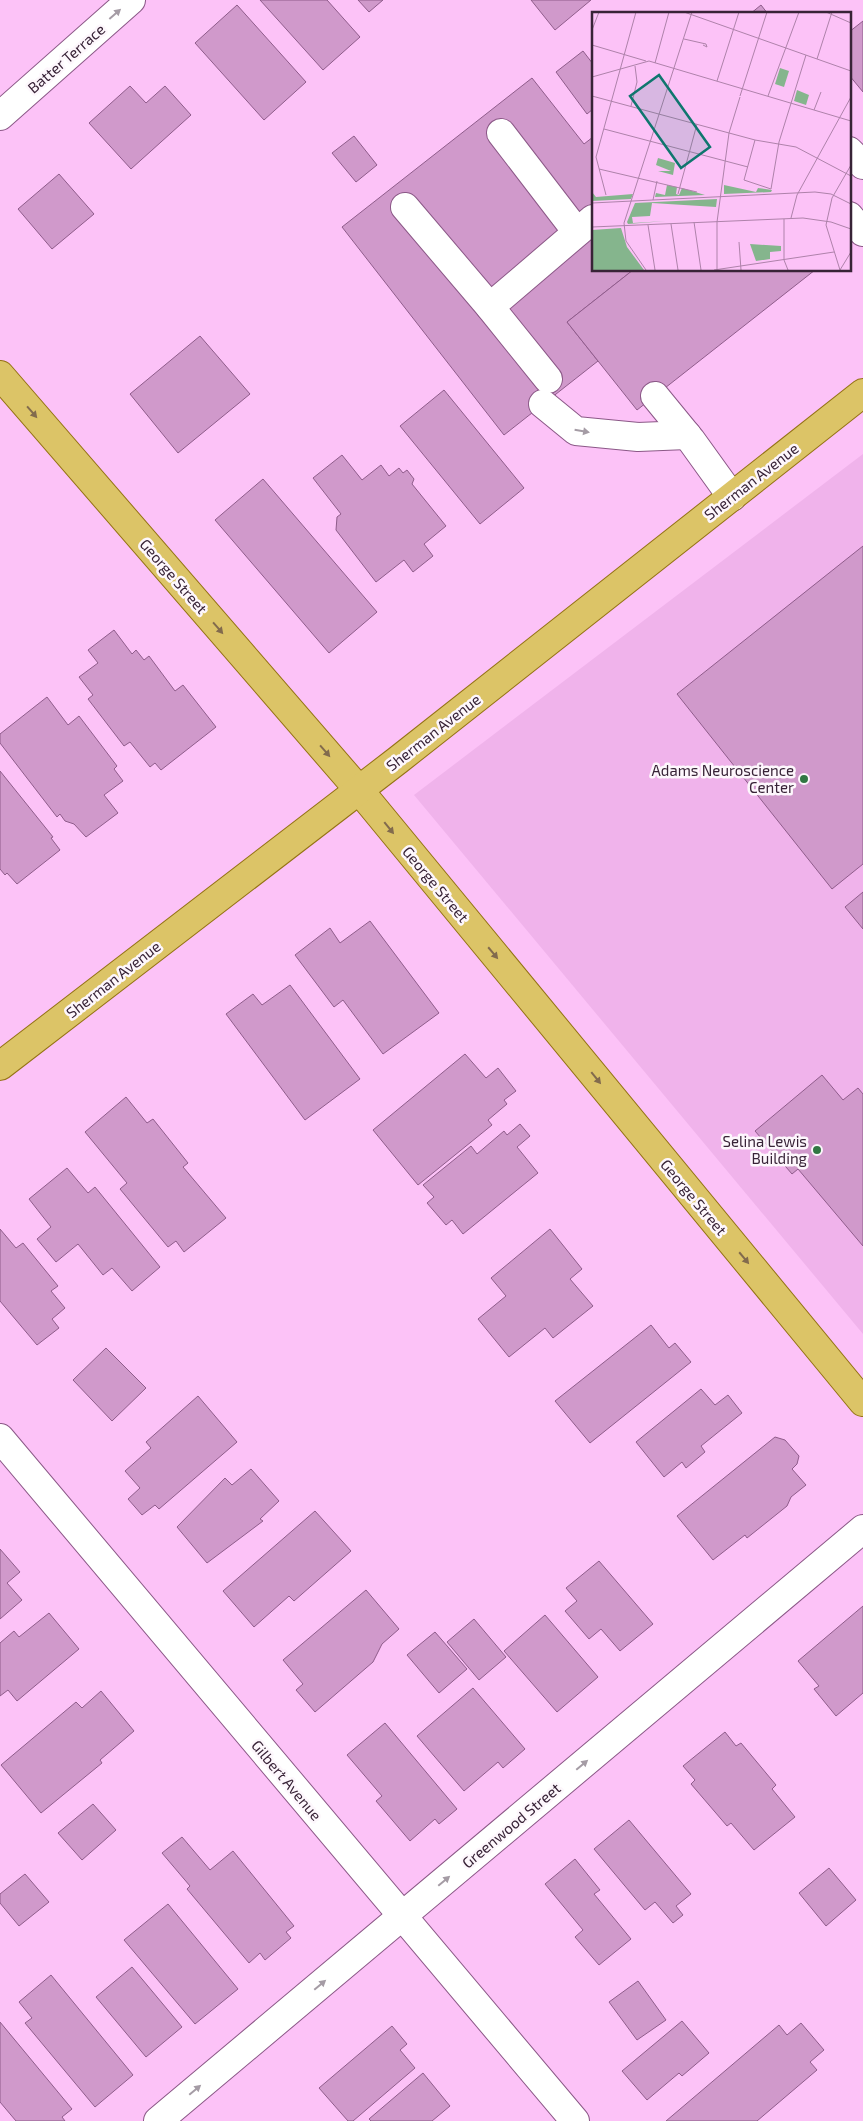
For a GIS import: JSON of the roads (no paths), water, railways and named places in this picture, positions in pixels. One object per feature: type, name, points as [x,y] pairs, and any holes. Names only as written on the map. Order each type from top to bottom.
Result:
[{"type":"main road","name":"George Street","points":[[0,375],[359,790],[863,1402]]},
{"type":"main road","name":"Sherman Avenue","points":[[0,1066],[359,790],[863,394]]},
{"type":"street","name":"Batter Terrace","points":[[0,116],[131,0]]},
{"type":"street","points":[[490,307],[585,225],[501,133]]},
{"type":"street","points":[[850,152],[863,165]]},
{"type":"street","points":[[405,207],[490,307],[576,432],[638,437],[687,435]]},
{"type":"street","points":[[850,217],[863,232]]},
{"type":"street","points":[[655,396],[687,435],[732,497]]},
{"type":"street","name":"Gilbert Avenue","points":[[0,1438],[575,2121]]},
{"type":"street","name":"Greenwood Street","points":[[158,2121],[863,1529]]},
{"type":"place","name":"Adams Neuroscience Center","points":[[804,779]]},
{"type":"place","name":"Selina Lewis Building","points":[[817,1150]]}]
